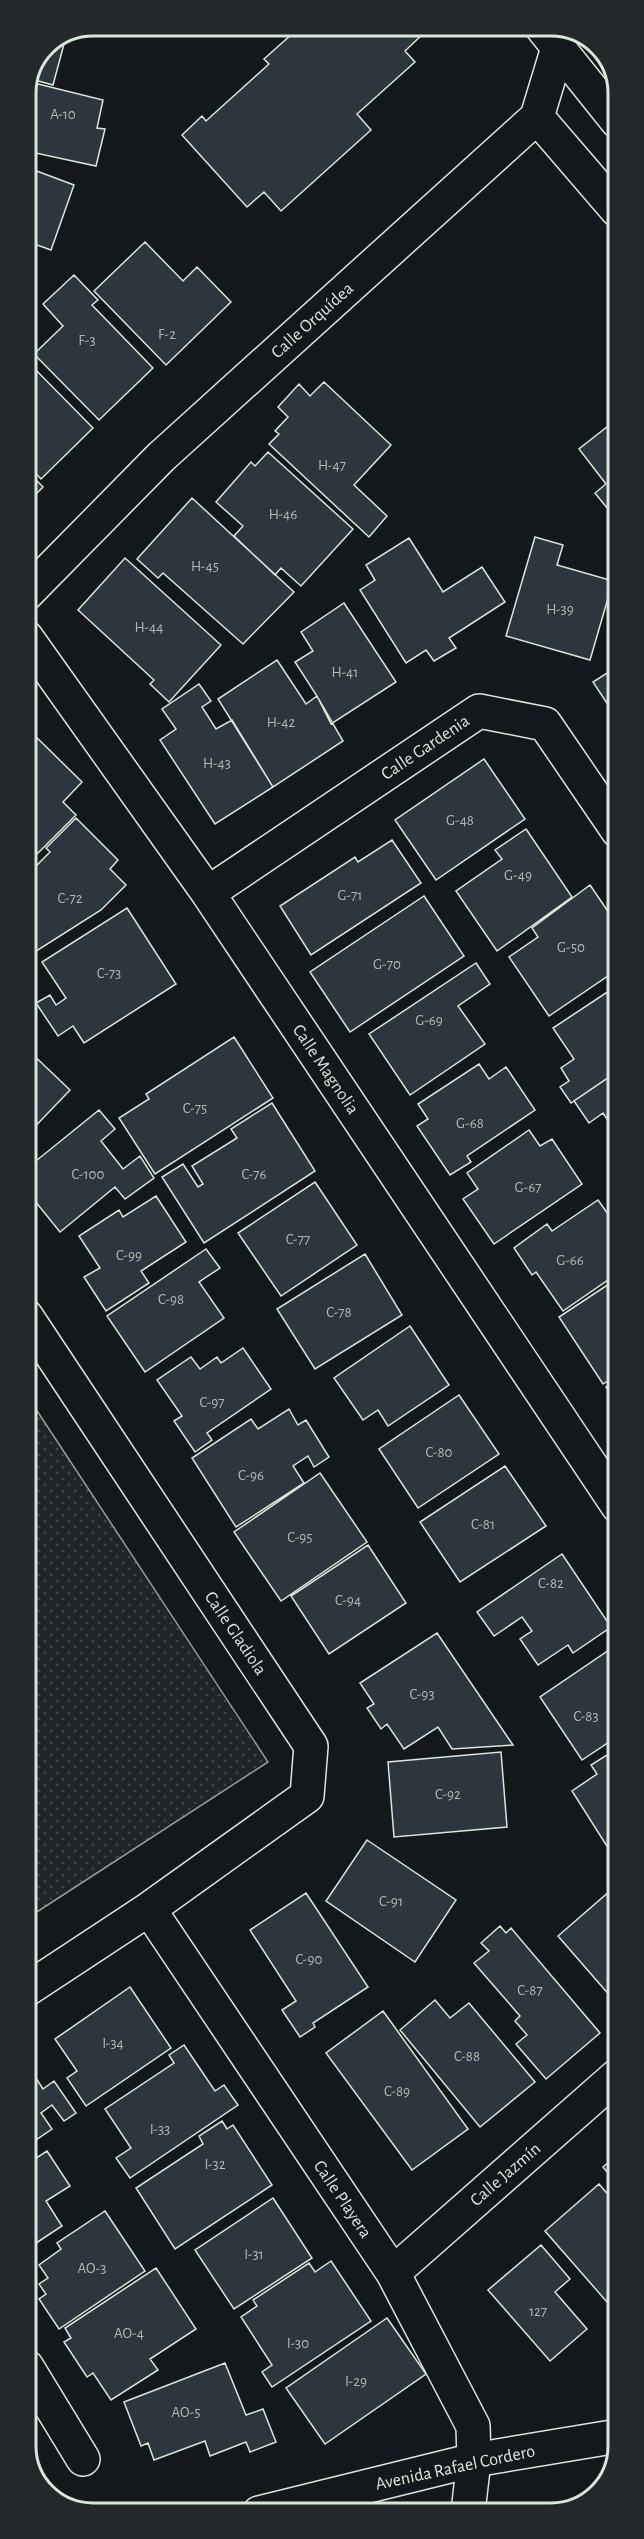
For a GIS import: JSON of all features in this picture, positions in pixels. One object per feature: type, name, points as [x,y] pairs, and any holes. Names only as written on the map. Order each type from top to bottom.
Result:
[{"type":"street","points":[[554,36],[537,117],[608,200]]},
{"type":"street","points":[[556,36],[608,109]]},
{"type":"street","name":"Calle Orquídea","points":[[36,584],[161,457],[537,117]]},
{"type":"street","name":"Calle Magnolia","points":[[36,651],[208,893],[608,1491]]},
{"type":"street","name":"Calle Gardenia","points":[[208,893],[479,711],[545,724],[608,816]]},
{"type":"street","name":"Calle Gladiola","points":[[36,1331],[311,1746],[307,1796],[149,1909],[36,1984]]},
{"type":"street","name":"Calle Playera","points":[[149,1909],[393,2273],[473,2426],[474,2460],[469,2503]]},
{"type":"street","name":"Calle Jazmín","points":[[393,2273],[608,2084]]},
{"type":"street","points":[[36,2382],[83,2459]]},
{"type":"street","name":"Avenida Rafael Cordero","points":[[300,2503],[474,2460],[608,2438]]},
{"type":"shaded area","points":[[36,1409],[268,1762],[36,1913]]},
{"type":"building","points":[[290,36],[421,36],[405,51],[415,62],[357,114],[371,130],[281,211],[264,192],[247,207],[182,135],[202,116],[206,121],[269,64],[264,59]]},
{"type":"building","points":[[64,44],[53,85],[37,81],[46,61]]},
{"type":"building","points":[[37,84],[103,100],[97,128],[105,129],[96,166],[36,153]]},
{"type":"building","points":[[36,171],[74,185],[51,250],[36,245]]},
{"type":"building","points":[[145,242],[183,281],[197,267],[231,302],[166,365],[94,291]]},
{"type":"building","points":[[74,275],[98,300],[92,305],[153,368],[99,420],[36,356],[36,352],[63,326],[43,304]]},
{"type":"building","points":[[36,370],[93,428],[41,479],[36,474]]},
{"type":"building","points":[[324,382],[391,445],[354,485],[387,516],[369,537],[269,444],[279,434],[275,431],[288,417],[278,407],[299,384],[310,396]]},
{"type":"building","points":[[608,426],[608,509],[595,493],[606,484],[579,449]]},
{"type":"building","points":[[268,452],[353,529],[301,586],[281,568],[275,575],[234,536],[243,526],[216,502],[251,462],[255,466]]},
{"type":"building","points":[[36,480],[43,487],[36,494]]},
{"type":"building","points":[[192,498],[294,592],[243,644],[163,573],[158,578],[137,559]]},
{"type":"building","points":[[535,537],[563,545],[557,565],[608,580],[608,598],[590,660],[506,636]]},
{"type":"building","points":[[409,538],[443,592],[482,567],[505,602],[449,638],[456,648],[434,661],[426,650],[406,663],[360,590],[375,580],[366,565]]},
{"type":"building","points":[[125,558],[221,645],[169,702],[150,684],[154,680],[78,610]]},
{"type":"building","points":[[344,603],[396,682],[331,724],[317,696],[295,662],[313,651],[301,632]]},
{"type":"building","points":[[277,660],[306,704],[317,696],[343,741],[273,787],[218,699]]},
{"type":"building","points":[[608,672],[608,705],[593,682]]},
{"type":"building","points":[[199,684],[211,701],[202,707],[216,729],[232,720],[273,787],[215,824],[160,740],[176,729],[162,709]]},
{"type":"building","points":[[36,737],[82,782],[63,802],[76,815],[36,855]]},
{"type":"building","points":[[484,759],[525,819],[436,880],[395,820]]},
{"type":"building","points":[[76,818],[118,860],[110,869],[126,885],[101,910],[36,951],[36,866],[50,852],[46,848]]},
{"type":"building","points":[[526,829],[572,897],[497,951],[456,891],[502,859],[495,850]]},
{"type":"building","points":[[392,840],[421,883],[311,955],[280,906],[355,857],[358,862]]},
{"type":"building","points":[[590,885],[608,911],[608,976],[549,1016],[509,957],[538,937],[532,928]]},
{"type":"building","points":[[424,896],[464,956],[350,1032],[310,972]]},
{"type":"building","points":[[127,908],[176,984],[84,1043],[73,1026],[58,1036],[36,1003],[50,995],[56,1005],[66,998],[42,962]]},
{"type":"building","points":[[476,963],[490,984],[458,1006],[485,1044],[410,1095],[369,1034]]},
{"type":"building","points":[[608,992],[608,1078],[571,1103],[560,1087],[569,1081],[561,1068],[574,1059],[553,1028]]},
{"type":"building","points":[[234,1037],[273,1098],[155,1174],[119,1118],[149,1099],[146,1094]]},
{"type":"building","points":[[36,1058],[70,1090],[36,1126]]},
{"type":"building","points":[[479,1064],[489,1079],[506,1067],[535,1110],[467,1156],[471,1162],[450,1175],[417,1126],[428,1119],[418,1104]]},
{"type":"building","points":[[608,1078],[608,1120],[603,1113],[589,1123],[574,1101]]},
{"type":"building","points":[[272,1103],[315,1171],[204,1243],[162,1177],[183,1164],[198,1187],[203,1184],[192,1166],[237,1138],[231,1129]]},
{"type":"building","points":[[99,1110],[115,1129],[101,1141],[123,1169],[140,1156],[154,1178],[125,1199],[115,1187],[60,1232],[36,1202],[36,1161]]},
{"type":"building","points":[[529,1130],[540,1146],[552,1139],[582,1184],[494,1244],[463,1199],[478,1189],[467,1173]]},
{"type":"building","points":[[315,1182],[357,1245],[281,1296],[238,1233]]},
{"type":"building","points":[[156,1196],[186,1242],[141,1271],[149,1283],[106,1311],[84,1277],[100,1268],[79,1236],[119,1210],[123,1217]]},
{"type":"building","points":[[598,1200],[608,1214],[608,1280],[563,1311],[536,1272],[532,1275],[514,1248],[547,1224],[552,1231]]},
{"type":"building","points":[[206,1249],[220,1268],[199,1282],[224,1318],[145,1372],[107,1316]]},
{"type":"building","points":[[365,1254],[402,1315],[315,1369],[277,1309]]},
{"type":"building","points":[[608,1285],[608,1381],[603,1384],[559,1317]]},
{"type":"building","points":[[410,1326],[449,1385],[388,1426],[378,1410],[363,1420],[334,1378]]},
{"type":"building","points":[[243,1348],[271,1389],[207,1433],[212,1440],[195,1452],[174,1421],[182,1416],[157,1380],[191,1357],[200,1369],[217,1357],[221,1363]]},
{"type":"building","points":[[459,1395],[499,1454],[418,1508],[379,1449]]},
{"type":"building","points":[[289,1409],[298,1425],[306,1420],[329,1457],[314,1467],[308,1456],[293,1466],[304,1483],[236,1527],[192,1458],[251,1419],[258,1429]]},
{"type":"building","points":[[505,1466],[546,1526],[460,1582],[420,1522]]},
{"type":"building","points":[[320,1473],[367,1542],[281,1601],[234,1532]]},
{"type":"building","points":[[368,1545],[406,1603],[329,1654],[291,1596]]},
{"type":"building","points":[[562,1554],[608,1623],[608,1629],[573,1653],[568,1645],[538,1665],[520,1639],[532,1631],[522,1617],[494,1636],[477,1612]]},
{"type":"building","points":[[437,1633],[513,1745],[452,1749],[438,1727],[404,1749],[387,1724],[381,1729],[367,1708],[374,1704],[360,1683]]},
{"type":"building","points":[[608,1651],[608,1743],[582,1760],[540,1697]]},
{"type":"building","points":[[501,1752],[507,1827],[394,1837],[388,1762]]},
{"type":"building","points":[[608,1754],[608,1848],[572,1791],[597,1774],[591,1765]]},
{"type":"building","points":[[367,1840],[456,1900],[415,1962],[326,1901]]},
{"type":"building","points":[[306,1893],[368,1987],[313,2023],[315,2027],[300,2037],[282,2010],[296,2001],[250,1930]]},
{"type":"building","points":[[608,1893],[608,1994],[558,1936]]},
{"type":"building","points":[[500,1926],[506,1933],[511,1928],[600,2033],[546,2079],[516,2044],[527,2035],[515,2021],[520,2016],[474,1963],[489,1951],[481,1943]]},
{"type":"building","points":[[130,1987],[171,2048],[86,2106],[67,2078],[77,2071],[55,2039]]},
{"type":"building","points":[[435,2000],[450,2018],[469,2003],[535,2082],[480,2127],[400,2030]]},
{"type":"building","points":[[383,2011],[468,2129],[412,2170],[326,2053]]},
{"type":"building","points":[[184,2045],[215,2091],[224,2085],[238,2105],[130,2178],[116,2158],[131,2148],[105,2109],[174,2063],[169,2055]]},
{"type":"building","points":[[36,2078],[43,2089],[54,2081],[76,2113],[64,2121],[52,2105],[41,2113],[52,2129],[36,2140]]},
{"type":"building","points":[[222,2121],[227,2129],[233,2125],[272,2185],[175,2249],[136,2188],[203,2144],[199,2136]]},
{"type":"building","points":[[47,2151],[70,2186],[46,2201],[62,2226],[36,2243],[36,2158]]},
{"type":"building","points":[[608,2163],[608,2173],[603,2167]]},
{"type":"building","points":[[599,2184],[608,2194],[607,2302],[545,2231]]},
{"type":"building","points":[[273,2198],[312,2258],[234,2309],[195,2250]]},
{"type":"building","points":[[105,2211],[145,2271],[59,2329],[39,2299],[46,2294],[39,2284],[48,2278],[39,2265],[61,2249],[57,2243]]},
{"type":"building","points":[[541,2245],[570,2279],[555,2292],[587,2329],[550,2361],[488,2290]]},
{"type":"building","points":[[331,2261],[371,2321],[272,2387],[262,2372],[272,2365],[241,2317],[257,2306],[253,2300],[309,2263],[315,2272]]},
{"type":"building","points":[[156,2268],[196,2329],[150,2359],[158,2370],[111,2400],[93,2373],[87,2377],[64,2342],[71,2338],[65,2328]]},
{"type":"building","points":[[387,2318],[426,2374],[325,2444],[286,2388]]},
{"type":"building","points":[[225,2363],[246,2415],[263,2409],[276,2442],[250,2452],[246,2442],[210,2456],[205,2441],[154,2460],[148,2443],[141,2446],[124,2402]]}]
